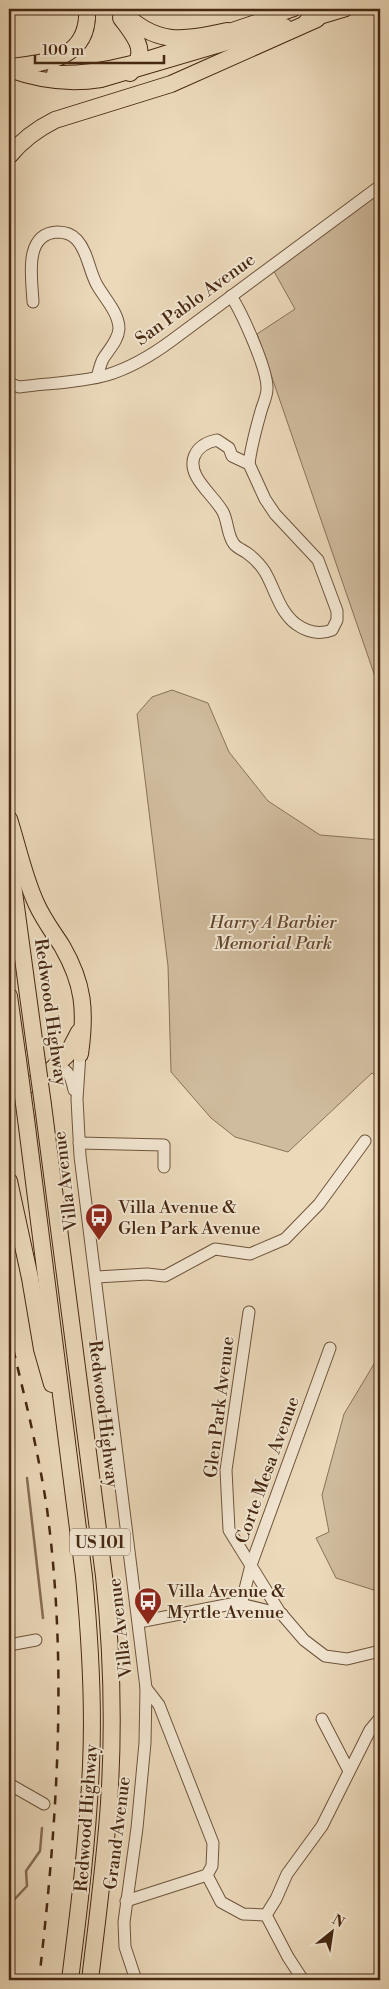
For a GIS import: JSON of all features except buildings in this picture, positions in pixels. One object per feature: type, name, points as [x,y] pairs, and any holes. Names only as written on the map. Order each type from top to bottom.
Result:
[{"type":"highway","points":[[9,68],[44,63],[68,53],[78,43],[84,32],[87,9]]},
{"type":"highway","points":[[113,9],[138,41],[140,48],[134,67]]},
{"type":"highway","points":[[119,9],[140,26],[165,37],[183,39],[227,31]]},
{"type":"highway","points":[[9,156],[26,138],[55,120],[171,84],[317,18]]},
{"type":"highway","points":[[9,819],[35,902],[76,974],[82,993],[83,1022],[80,1054]]},
{"type":"highway","name":"Redwood Highway","points":[[9,855],[104,1576],[110,1652],[112,1727],[109,1802],[90,1980]]},
{"type":"highway","name":"Redwood Highway","points":[[9,996],[88,1613],[92,1727],[86,1839],[70,1980]]},
{"type":"highway","points":[[49,1072],[67,1055],[83,1022]]},
{"type":"highway","points":[[9,1181],[28,1268],[42,1349],[68,1445]]},
{"type":"main road","points":[[134,67],[227,31],[294,9]]},
{"type":"main road","points":[[9,68],[80,73],[111,68],[134,67],[346,9]]},
{"type":"main road","points":[[9,1099],[49,1072]]},
{"type":"street","name":"San Pablo Avenue","points":[[9,383],[19,387],[97,377],[115,372],[150,355],[380,186]]},
{"type":"street","points":[[33,302],[31,262],[37,243],[43,236],[52,233],[63,232],[73,236],[83,248],[95,282],[118,319],[117,337],[103,361],[97,377]]},
{"type":"street","points":[[231,296],[237,306],[266,379],[267,389],[251,447],[249,464],[265,499],[275,514],[318,560],[336,611],[337,620],[332,630],[318,633],[307,629],[295,623],[285,612],[265,572],[257,561],[235,546],[225,515],[218,502],[204,487],[194,471],[193,461],[196,451],[208,442],[220,440],[229,448],[232,456],[249,464]]},
{"type":"street","name":"Villa Avenue","points":[[80,1054],[77,1099],[79,1143],[146,1688],[159,1705],[213,1844],[212,1866],[207,1875]]},
{"type":"street","name":"Villa Avenue","points":[[49,1072],[60,1068],[68,1072],[77,1099]]},
{"type":"street","points":[[96,1277],[147,1274],[165,1276],[215,1249],[250,1254],[284,1238],[319,1204],[365,1141]]},
{"type":"street","points":[[79,1143],[164,1145],[164,1167]]},
{"type":"street","name":"Glen Park Avenue","points":[[249,1312],[226,1470],[229,1530],[282,1614],[304,1640],[325,1656],[347,1659],[380,1651]]},
{"type":"street","name":"Corte Mesa Avenue","points":[[240,1605],[250,1565],[330,1348]]},
{"type":"street","points":[[138,1622],[236,1604],[282,1614]]},
{"type":"street","points":[[9,1645],[36,1640]]},
{"type":"street","name":"Grand Avenue","points":[[136,1980],[125,1948],[126,1901],[144,1752],[146,1688]]},
{"type":"street","points":[[266,1915],[276,1899],[287,1874],[322,1826],[370,1730],[380,1718]]},
{"type":"street","points":[[322,1719],[349,1771]]},
{"type":"street","points":[[9,1784],[44,1804]]},
{"type":"street","points":[[126,1901],[207,1875],[221,1902],[243,1914],[266,1915]]},
{"type":"street","points":[[266,1915],[288,1957],[303,1980]]},
{"type":"green space","points":[[380,186],[380,691],[257,334],[295,309],[271,266]]},
{"type":"green space","name":"Harry A Barbier Memorial Park","points":[[172,690],[208,703],[229,752],[268,801],[320,835],[380,840],[380,1080],[372,1073],[288,1152],[235,1137],[211,1118],[171,1072],[168,966],[137,714],[152,697]]},
{"type":"green space","points":[[380,1354],[380,1592],[336,1578],[316,1538],[329,1532],[322,1495],[344,1414]]},
{"type":"waterway","points":[[27,1478],[43,1618]]},
{"type":"waterway","points":[[9,1922],[11,1903],[27,1886],[26,1871],[40,1851],[42,1828]]},
{"type":"railway","points":[[9,1332],[30,1420],[47,1509],[57,1627],[58,1745],[55,1804],[39,1980]]},
{"type":"place","name":"Villa Avenue & Glen Park Avenue","points":[[99,1241]]},
{"type":"place","name":"Villa Avenue & Myrtle Avenue","points":[[148,1625]]}]
